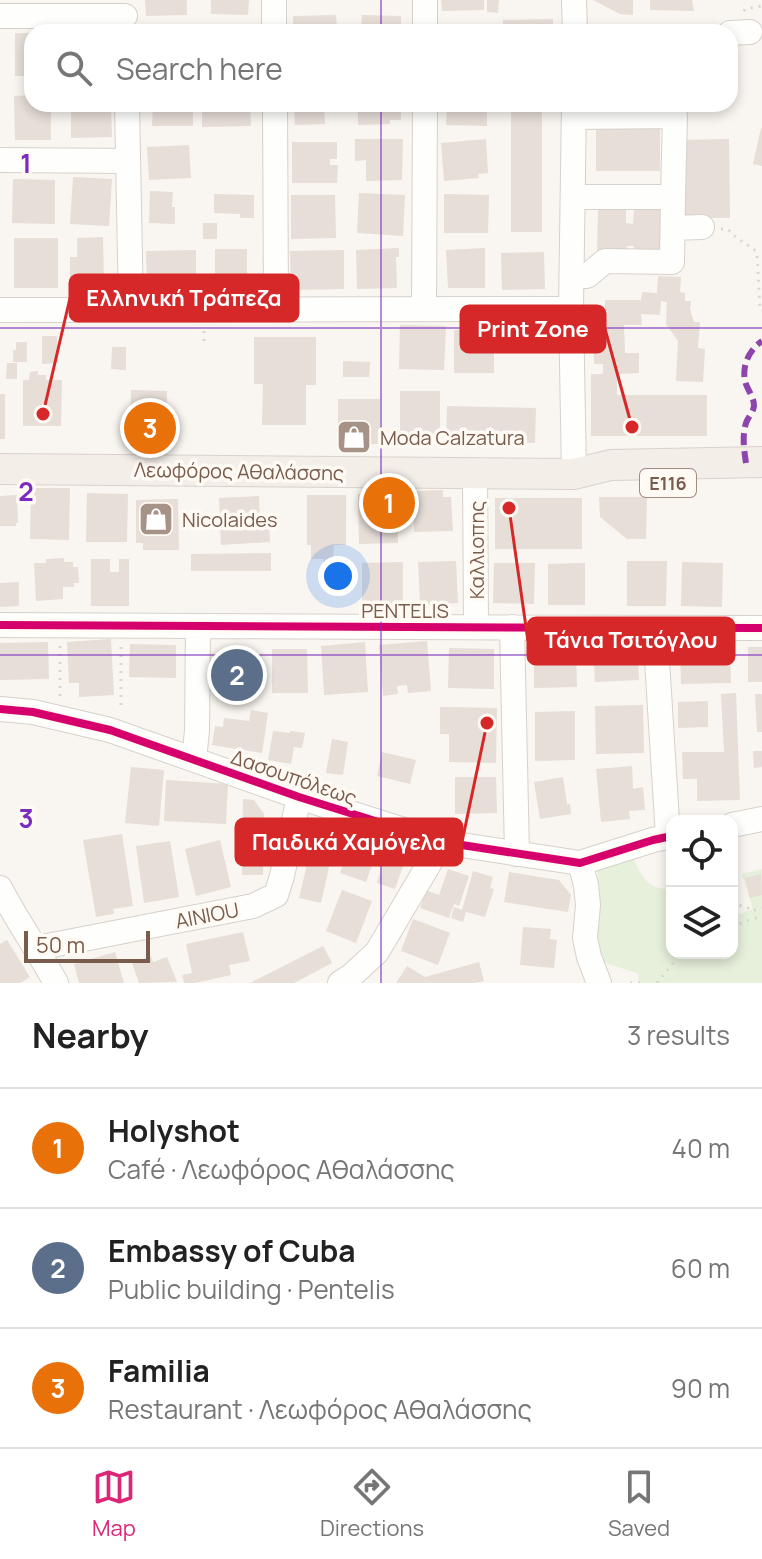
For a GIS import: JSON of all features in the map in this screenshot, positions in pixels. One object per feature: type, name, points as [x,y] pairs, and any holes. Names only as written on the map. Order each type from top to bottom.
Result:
[{"type":"main road","name":"Λεωφόρος Αθαλάσσης","points":[[574,474],[611,465],[762,462]]},
{"type":"main road","name":"Λεωφόρος Αθαλάσσης","points":[[0,469],[574,474],[609,483],[762,482]]},
{"type":"street","points":[[274,0],[274,24]]},
{"type":"street","points":[[425,0],[425,24]]},
{"type":"street","points":[[574,0],[575,24]]},
{"type":"street","points":[[0,16],[125,16]]},
{"type":"street","points":[[127,112],[131,309]]},
{"type":"street","points":[[275,112],[276,309]]},
{"type":"street","points":[[424,309],[425,112]]},
{"type":"street","points":[[574,112],[571,309],[574,474]]},
{"type":"street","points":[[572,276],[587,276],[605,261],[672,262],[675,116],[594,112]]},
{"type":"street","points":[[0,160],[128,161]]},
{"type":"street","points":[[573,197],[673,197]]},
{"type":"street","points":[[673,228],[702,227]]},
{"type":"street","points":[[0,310],[571,309]]},
{"type":"street","name":"Καλλιοπης","points":[[475,473],[476,626]]},
{"type":"street","name":"PENTELIS","points":[[0,625],[762,628]]},
{"type":"street","points":[[512,627],[517,854]]},
{"type":"street","points":[[194,759],[198,628]]},
{"type":"street","points":[[655,628],[668,815]]},
{"type":"street","name":"Δασουπόλεως","points":[[0,709],[33,712],[121,733],[299,797],[442,842],[580,863],[666,838]]},
{"type":"street","name":"AINIOU","points":[[37,948],[253,906],[276,895],[299,797]]},
{"type":"street","points":[[738,824],[762,819]]},
{"type":"street","points":[[340,983],[377,952],[442,842]]},
{"type":"street","points":[[580,863],[588,905],[585,938],[599,983]]},
{"type":"street","points":[[0,888],[56,983]]},
{"type":"path","points":[[728,229],[733,237],[757,252],[762,310]]},
{"type":"path","points":[[59,626],[61,718]]},
{"type":"path","points":[[121,627],[121,733]]},
{"type":"path","points":[[738,905],[751,911],[762,908]]},
{"type":"path","points":[[738,924],[762,916]]},
{"type":"path","points":[[657,983],[676,959]]},
{"type":"path","points":[[630,983],[641,983]]},
{"type":"green space","points":[[633,859],[647,882],[666,889],[666,959],[738,959],[738,915],[753,909],[742,874],[762,869],[762,983],[638,983],[639,974],[603,962],[597,939],[598,871],[612,863]]},
{"type":"building","points":[[145,0],[187,0],[187,15],[146,16]]},
{"type":"building","points":[[211,0],[249,0],[248,15],[211,14]]},
{"type":"building","points":[[441,0],[484,0],[484,10],[442,11]]},
{"type":"building","points":[[487,0],[499,0],[498,13],[487,12]]},
{"type":"building","points":[[593,0],[633,0],[633,15],[620,14]]},
{"type":"building","points":[[650,0],[692,0],[694,11],[650,10]]},
{"type":"building","points":[[336,15],[337,24],[293,24],[293,16]]},
{"type":"building","points":[[362,15],[401,16],[401,24],[361,24]]},
{"type":"building","points":[[553,19],[553,24],[503,24],[503,20]]},
{"type":"building","points":[[15,33],[24,33],[24,76],[15,76]]},
{"type":"building","points":[[24,95],[24,112],[51,112],[51,140],[15,140],[14,96]]},
{"type":"building","points":[[71,112],[111,112],[112,137],[71,138]]},
{"type":"building","points":[[153,112],[193,112],[193,126],[152,126]]},
{"type":"building","points":[[202,112],[250,112],[251,126],[202,127]]},
{"type":"building","points":[[294,112],[324,112],[325,124],[295,125]]},
{"type":"building","points":[[358,112],[401,112],[401,120],[390,120],[390,124],[358,125]]},
{"type":"building","points":[[447,112],[487,112],[487,126],[446,125]]},
{"type":"building","points":[[511,112],[542,112],[542,232],[511,232]]},
{"type":"building","points":[[596,120],[660,120],[660,171],[596,171]]},
{"type":"building","points":[[762,128],[762,166],[753,164]]},
{"type":"building","points":[[355,139],[403,139],[402,180],[366,181],[366,160],[355,161]]},
{"type":"building","points":[[486,139],[488,173],[478,174],[479,178],[444,181],[441,143]]},
{"type":"building","points":[[729,139],[730,218],[684,218],[683,140]]},
{"type":"building","points":[[292,142],[337,142],[337,159],[330,159],[330,165],[338,165],[337,183],[292,183]]},
{"type":"building","points":[[189,145],[191,178],[149,180],[147,147]]},
{"type":"building","points":[[73,177],[112,179],[109,226],[70,224]]},
{"type":"building","points":[[13,179],[55,180],[55,224],[12,223]]},
{"type":"building","points":[[150,191],[173,192],[175,224],[149,223]]},
{"type":"building","points":[[359,193],[405,195],[403,236],[357,233]]},
{"type":"building","points":[[214,194],[254,195],[254,218],[214,213]]},
{"type":"building","points":[[444,194],[489,195],[488,233],[444,233]]},
{"type":"building","points":[[291,195],[335,195],[336,238],[291,239]]},
{"type":"building","points":[[598,209],[626,210],[626,223],[633,224],[634,210],[663,210],[662,256],[634,256],[634,246],[627,246],[626,256],[597,255]]},
{"type":"building","points":[[203,223],[217,223],[217,239],[203,239]]},
{"type":"building","points":[[103,237],[104,283],[70,286],[70,257],[77,257],[77,238]]},
{"type":"building","points":[[14,238],[58,238],[58,288],[14,288]]},
{"type":"building","points":[[399,248],[399,257],[396,257],[397,288],[357,289],[356,250]]},
{"type":"building","points":[[485,248],[485,288],[448,288],[446,250]]},
{"type":"building","points":[[215,249],[247,249],[247,286],[215,286]]},
{"type":"building","points":[[196,250],[196,285],[147,286],[146,251]]},
{"type":"building","points":[[344,250],[344,289],[291,290],[290,251]]},
{"type":"building","points":[[544,252],[545,289],[502,290],[501,253]]},
{"type":"building","points":[[658,276],[681,277],[680,292],[685,293],[685,301],[691,301],[694,322],[700,322],[698,348],[705,349],[703,382],[676,381],[678,341],[666,324],[667,302],[661,301],[660,315],[641,314],[642,325],[624,325],[625,353],[639,353],[639,373],[617,374],[617,395],[707,395],[707,436],[591,436],[591,374],[603,374],[603,364],[594,364],[593,312],[605,312],[605,300],[641,300],[642,292],[657,293]]},
{"type":"building","points":[[400,325],[446,326],[444,370],[399,369]]},
{"type":"building","points":[[494,329],[494,373],[454,373],[454,330]]},
{"type":"building","points":[[42,336],[57,336],[58,363],[42,364]]},
{"type":"building","points":[[254,337],[316,337],[316,385],[306,385],[306,425],[262,425],[263,384],[254,384]]},
{"type":"building","points":[[16,342],[27,342],[27,362],[13,362]]},
{"type":"building","points":[[112,347],[126,347],[126,370],[111,369]]},
{"type":"building","points":[[343,361],[370,362],[369,377],[343,377]]},
{"type":"building","points":[[7,363],[17,363],[17,379],[6,379]]},
{"type":"building","points":[[38,371],[38,375],[46,375],[46,380],[62,380],[61,426],[23,426],[23,380],[29,380],[30,372]]},
{"type":"building","points":[[131,390],[167,391],[167,443],[130,443]]},
{"type":"building","points":[[400,391],[440,391],[440,435],[400,435]]},
{"type":"building","points":[[0,394],[5,394],[5,439],[0,439]]},
{"type":"building","points":[[338,399],[380,399],[380,444],[338,444]]},
{"type":"building","points":[[447,406],[536,408],[535,443],[446,441]]},
{"type":"building","points":[[31,488],[70,488],[69,540],[30,539]]},
{"type":"building","points":[[443,490],[443,497],[451,497],[453,531],[414,532],[413,491]]},
{"type":"building","points":[[87,493],[128,494],[127,542],[86,542]]},
{"type":"building","points":[[397,493],[398,543],[359,544],[358,494]]},
{"type":"building","points":[[17,495],[18,523],[16,526],[0,526],[0,496]]},
{"type":"building","points":[[307,495],[346,495],[346,545],[334,545],[333,564],[323,564],[324,559],[311,559],[311,545],[307,545]]},
{"type":"building","points":[[259,496],[260,521],[269,520],[270,542],[221,545],[219,498]]},
{"type":"building","points":[[599,497],[647,497],[646,539],[627,539],[600,517]]},
{"type":"building","points":[[495,498],[582,498],[582,549],[495,549]]},
{"type":"building","points":[[178,499],[179,550],[143,550],[143,543],[136,543],[136,500]]},
{"type":"building","points":[[271,553],[271,571],[191,571],[191,554]]},
{"type":"building","points":[[64,558],[64,562],[73,562],[73,567],[78,567],[79,583],[74,583],[74,587],[63,587],[63,599],[36,601],[34,563]]},
{"type":"building","points":[[91,559],[110,559],[110,572],[119,572],[119,559],[129,559],[129,606],[91,606]]},
{"type":"building","points":[[456,561],[458,603],[420,605],[418,562]]},
{"type":"building","points":[[627,561],[667,561],[666,606],[627,606]]},
{"type":"building","points":[[403,562],[403,606],[362,607],[362,563]]},
{"type":"building","points":[[682,562],[723,563],[722,607],[681,606]]},
{"type":"building","points":[[494,563],[535,563],[534,604],[493,603]]},
{"type":"building","points":[[585,563],[585,605],[548,605],[548,564]]},
{"type":"building","points":[[330,568],[353,569],[353,586],[330,586]]},
{"type":"building","points":[[19,582],[19,606],[0,607],[0,583]]},
{"type":"building","points":[[111,639],[114,695],[79,697],[79,683],[69,683],[67,642]]},
{"type":"building","points":[[427,641],[431,691],[408,693],[407,685],[397,686],[398,694],[383,696],[379,645]]},
{"type":"building","points":[[48,642],[49,679],[0,680],[0,643]]},
{"type":"building","points":[[365,642],[368,692],[324,695],[321,646]]},
{"type":"building","points":[[130,644],[176,645],[176,678],[129,677]]},
{"type":"building","points":[[637,646],[639,680],[595,682],[593,648]]},
{"type":"building","points":[[730,646],[731,683],[681,684],[680,647]]},
{"type":"building","points":[[241,647],[255,659],[254,681],[241,681],[240,695],[220,694],[220,669]]},
{"type":"building","points":[[748,647],[762,647],[762,682],[748,682]]},
{"type":"building","points":[[449,648],[494,649],[494,689],[448,688]]},
{"type":"building","points":[[272,649],[307,649],[308,693],[272,693]]},
{"type":"building","points":[[576,650],[577,687],[534,688],[534,651]]},
{"type":"building","points":[[736,693],[740,800],[697,801],[697,779],[683,779],[682,752],[724,752],[721,694]]},
{"type":"building","points":[[755,694],[762,694],[762,732],[757,732]]},
{"type":"building","points":[[708,701],[708,727],[678,728],[678,702]]},
{"type":"building","points":[[643,705],[644,753],[596,754],[595,706]]},
{"type":"building","points":[[440,707],[497,708],[496,763],[449,762],[449,734],[440,734]]},
{"type":"building","points":[[251,710],[268,713],[262,753],[212,745],[215,726],[223,727],[224,718],[249,721]]},
{"type":"building","points":[[575,711],[575,760],[535,761],[535,712]]},
{"type":"building","points":[[273,731],[305,733],[302,748],[294,747],[291,764],[268,760]]},
{"type":"building","points":[[332,739],[348,742],[343,775],[326,773]]},
{"type":"building","points":[[753,751],[762,751],[762,767],[754,768]]},
{"type":"building","points":[[382,752],[416,760],[410,784],[377,776]]},
{"type":"building","points":[[632,766],[633,789],[643,787],[645,810],[629,811],[630,819],[601,822],[596,769]]},
{"type":"building","points":[[131,767],[164,770],[159,826],[125,823]]},
{"type":"building","points":[[455,777],[496,777],[497,813],[455,814]]},
{"type":"building","points":[[563,777],[571,814],[540,819],[534,782]]},
{"type":"building","points":[[166,780],[228,784],[226,824],[164,821]]},
{"type":"building","points":[[243,799],[254,800],[264,814],[263,875],[242,875]]},
{"type":"building","points":[[316,827],[337,832],[321,903],[299,898]]},
{"type":"building","points":[[122,834],[133,906],[113,909],[114,914],[96,917],[83,840]]},
{"type":"building","points":[[354,834],[380,842],[366,882],[340,873]]},
{"type":"building","points":[[220,840],[231,887],[196,896],[185,849]]},
{"type":"building","points":[[170,841],[179,897],[144,903],[136,846]]},
{"type":"building","points":[[381,843],[408,852],[395,889],[377,883],[382,867],[374,865]]},
{"type":"building","points":[[448,869],[469,876],[459,906],[454,904],[449,918],[420,908],[426,890],[439,895]]},
{"type":"building","points":[[473,871],[493,877],[490,888],[494,889],[485,917],[466,912],[463,922],[451,918],[454,907],[462,910]]},
{"type":"building","points":[[509,872],[559,880],[571,895],[568,912],[504,902]]},
{"type":"building","points":[[761,874],[762,895],[750,898],[745,878]]},
{"type":"building","points":[[342,890],[372,901],[356,943],[326,931]]},
{"type":"building","points":[[413,919],[450,933],[438,965],[401,951]]},
{"type":"building","points":[[523,927],[551,929],[550,939],[557,940],[554,968],[520,965]]},
{"type":"building","points":[[243,932],[250,961],[229,965],[231,975],[184,983],[182,975],[192,973],[186,944]]},
{"type":"building","points":[[7,940],[30,977],[20,983],[0,983],[0,944]]},
{"type":"building","points":[[323,946],[332,963],[294,983],[250,983]]},
{"type":"building","points":[[115,952],[124,983],[79,983],[74,964]]},
{"type":"building","points":[[151,956],[153,962],[167,957],[177,982],[139,983],[132,963]]},
{"type":"building","points":[[479,962],[484,981],[396,983],[407,966],[425,977]]},
{"type":"marked path","points":[[746,463],[744,433],[754,406],[745,381],[745,369],[750,353],[762,341]]},
{"type":"cycle path","points":[[0,625],[762,628]]},
{"type":"cycle path","points":[[0,709],[33,712],[110,730],[299,797],[442,842],[580,863],[666,837]]},
{"type":"place","name":"Ελληνική Τράπεζα","points":[[43,414]]},
{"type":"place","name":"Print Zone","points":[[632,427]]},
{"type":"place","name":"Familia","points":[[150,428]]},
{"type":"place","name":"Moda Calzatura","points":[[354,437]]},
{"type":"place","name":"Holyshot","points":[[389,503]]},
{"type":"place","name":"Τάνια Τσιτόγλου","points":[[509,508]]},
{"type":"place","name":"Nicolaides","points":[[156,519]]},
{"type":"place","name":"Embassy of Cuba","points":[[237,675]]},
{"type":"place","name":"Παιδικά Χαμόγελα","points":[[487,723]]}]
